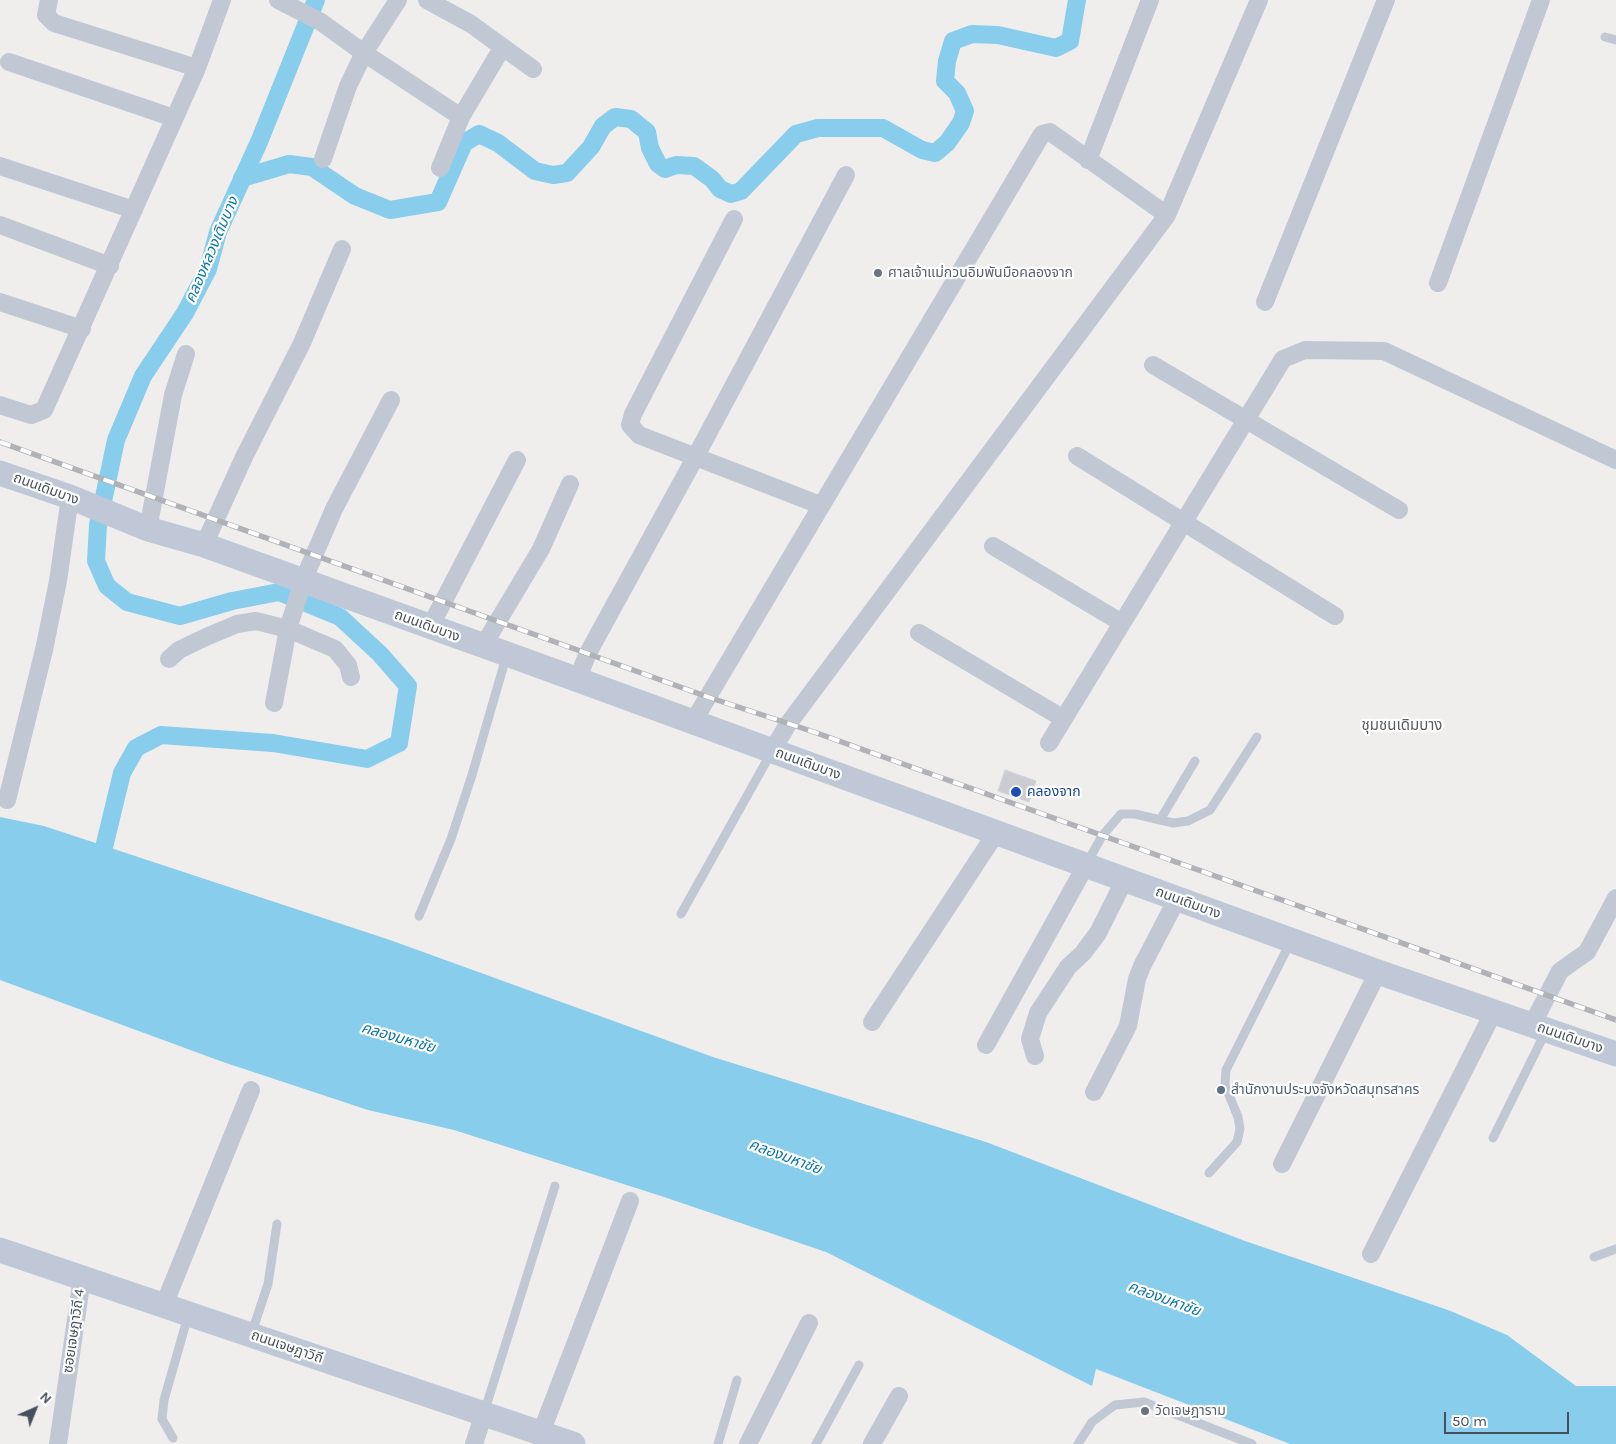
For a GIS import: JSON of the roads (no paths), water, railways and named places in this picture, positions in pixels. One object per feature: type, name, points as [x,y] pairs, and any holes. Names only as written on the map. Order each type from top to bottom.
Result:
[{"type":"street","points":[[49,0],[46,15],[54,23],[197,68]]},
{"type":"street","points":[[0,404],[31,415],[41,413],[82,329],[197,68],[222,0]]},
{"type":"street","points":[[278,0],[321,22],[364,53],[461,117]]},
{"type":"street","points":[[323,159],[348,86],[364,53],[398,0]]},
{"type":"street","points":[[427,0],[471,24],[533,69]]},
{"type":"street","points":[[1088,160],[1150,0]]},
{"type":"street","points":[[772,751],[788,724],[1167,215],[1259,0]]},
{"type":"street","points":[[1265,302],[1386,0]]},
{"type":"street","points":[[1438,283],[1541,0]]},
{"type":"street","points":[[440,168],[461,117],[502,48]]},
{"type":"street","points":[[9,62],[174,118]]},
{"type":"street","points":[[692,722],[1042,134],[1050,132],[1167,215]]},
{"type":"street","points":[[0,166],[134,210]]},
{"type":"street","points":[[578,680],[588,653],[846,175]]},
{"type":"street","points":[[734,219],[638,405],[630,425],[639,435],[820,505]]},
{"type":"street","points":[[0,225],[110,266]]},
{"type":"street","points":[[204,545],[244,457],[302,344],[342,249]]},
{"type":"street","points":[[0,302],[82,329]]},
{"type":"street","points":[[1049,743],[1283,359],[1305,350],[1384,351],[1616,460]]},
{"type":"street","points":[[148,528],[173,395],[186,354]]},
{"type":"street","points":[[1153,365],[1399,510]]},
{"type":"street","points":[[274,703],[288,629],[303,582],[334,509],[391,400]]},
{"type":"street","points":[[1077,456],[1335,616]]},
{"type":"street","points":[[430,627],[516,460]]},
{"type":"street","name":"ถนนเดิมบาง","points":[[0,473],[148,528],[204,545],[507,654],[1291,941],[1493,1013],[1616,1054]]},
{"type":"street","points":[[483,646],[541,549],[570,484]]},
{"type":"street","points":[[7,800],[44,650],[58,581],[71,498]]},
{"type":"street","points":[[993,546],[1122,623]]},
{"type":"street","points":[[169,659],[186,647],[237,624],[256,621],[288,629],[335,649],[348,666],[351,677]]},
{"type":"street","points":[[919,633],[1064,718]]},
{"type":"street","points":[[872,1022],[996,833]]},
{"type":"street","points":[[986,1045],[1086,865]]},
{"type":"street","points":[[1035,1056],[1030,1039],[1038,1013],[1068,967],[1083,953],[1098,933],[1124,879]]},
{"type":"street","points":[[1539,1028],[1560,971],[1587,952],[1616,898]]},
{"type":"street","points":[[1094,1092],[1128,1026],[1137,979],[1142,966],[1178,899]]},
{"type":"street","points":[[1282,1164],[1378,972]]},
{"type":"street","points":[[1371,1254],[1493,1013]]},
{"type":"street","points":[[164,1305],[251,1090]]},
{"type":"street","points":[[539,1439],[630,1201]]},
{"type":"street","name":"ถนนเจษฎาวิถี","points":[[0,1250],[484,1413],[539,1439],[573,1444]]},
{"type":"street","name":"ซอยเจษฎาวิถี 4","points":[[58,1444],[82,1278]]},
{"type":"street","points":[[748,1444],[810,1323]]},
{"type":"street","points":[[872,1444],[899,1396]]},
{"type":"street","points":[[474,1444],[484,1413]]},
{"type":"lane","points":[[1605,37],[1616,40]]},
{"type":"lane","points":[[419,916],[451,839],[472,775],[507,654]]},
{"type":"lane","points":[[1086,865],[1102,836],[1121,814],[1135,814],[1173,823],[1188,821],[1210,810],[1258,737]]},
{"type":"lane","points":[[681,914],[772,751]]},
{"type":"lane","points":[[1160,820],[1195,761]]},
{"type":"lane","points":[[1209,1173],[1237,1142],[1240,1129],[1238,1117],[1225,1085],[1226,1070],[1291,941]]},
{"type":"lane","points":[[1493,1138],[1539,1028]]},
{"type":"lane","points":[[484,1413],[555,1186]]},
{"type":"lane","points":[[251,1335],[268,1284],[276,1224]]},
{"type":"lane","points":[[1594,1256],[1616,1248]]},
{"type":"lane","points":[[173,1438],[162,1419],[164,1400],[188,1314]]},
{"type":"lane","points":[[816,1444],[859,1366]]},
{"type":"lane","points":[[718,1444],[737,1380]]},
{"type":"lane","points":[[1078,1444],[1092,1422],[1115,1405],[1144,1402],[1252,1444]]},
{"type":"water","name":"คลองมหาชัย","points":[[0,817],[44,826],[390,940],[713,1057],[986,1142],[1245,1241],[1448,1310],[1507,1335],[1576,1386],[1616,1386],[1616,1444],[1290,1444],[1096,1369],[1092,1386],[826,1252],[661,1196],[454,1130],[368,1110],[223,1062],[0,980]]},
{"type":"waterway","name":"คลองหลวงเดิมบาง","points":[[99,868],[122,773],[136,748],[161,735],[273,743],[367,759],[399,743],[408,686],[380,654],[340,617],[279,592],[232,601],[180,616],[127,602],[107,586],[96,561],[98,525],[116,440],[143,376],[185,313],[208,269],[218,232],[259,142],[316,0]]},
{"type":"waterway","points":[[242,178],[289,164],[312,167],[355,196],[390,210],[438,202],[464,143],[479,134],[498,143],[535,171],[553,175],[567,173],[591,147],[603,126],[615,117],[631,119],[647,132],[650,148],[658,164],[665,169],[676,165],[694,166],[712,179],[720,189],[731,194],[741,191],[796,134],[818,128],[883,128],[922,150],[935,153],[947,143],[961,123],[965,111],[957,93],[945,81],[947,61],[953,41],[972,34],[998,35],[1056,48],[1070,41],[1077,0]]},
{"type":"railway","points":[[0,442],[708,697],[814,732],[1616,1020]]},
{"type":"place","name":"ศาลเจ้าแม่กวนอิมพันมือคลองจาก","points":[[878,273]]},
{"type":"place","name":"คลองจาก","points":[[1016,792]]},
{"type":"place","name":"สำนักงานประมงจังหวัดสมุทรสาคร","points":[[1221,1090]]},
{"type":"place","name":"วัดเจษฎาราม","points":[[1145,1411]]},
{"type":"district","name":"ชุมชนเดิมบาง","points":[[1402,726]]}]
